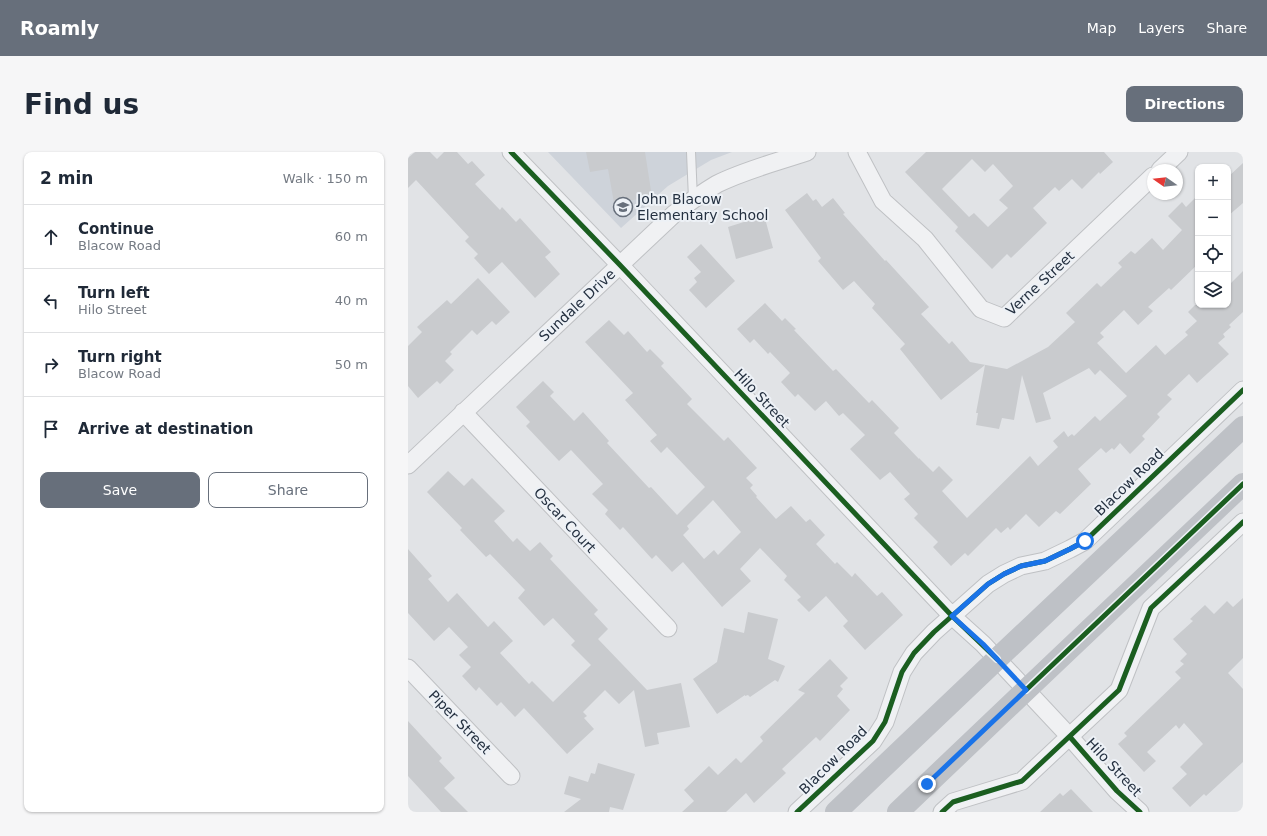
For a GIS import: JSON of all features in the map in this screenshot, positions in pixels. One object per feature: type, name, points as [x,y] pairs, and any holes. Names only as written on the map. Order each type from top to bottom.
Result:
[{"type":"main road","points":[[836,812],[1243,426]]},
{"type":"main road","points":[[898,812],[1243,484]]},
{"type":"street","name":"Hilo Street","points":[[511,152],[952,616],[983,644],[1070,737],[1117,791],[1140,812]]},
{"type":"street","name":"Sundale Drive","points":[[408,465],[619,264],[674,214],[693,199],[717,184],[806,152]]},
{"type":"street","name":"Verne Street","points":[[857,152],[882,201],[925,239],[981,309],[1004,318],[1147,182]]},
{"type":"street","points":[[1166,164],[1179,152]]},
{"type":"street","name":"Blacow Road","points":[[797,812],[873,741],[885,722],[902,672],[914,653],[952,616],[988,584],[1004,574],[1021,566],[1045,561],[1085,541],[1243,390]]},
{"type":"street","name":"Oscar Court","points":[[463,412],[668,628]]},
{"type":"street","points":[[942,812],[953,802],[1022,780],[1119,690],[1151,608],[1243,522]]},
{"type":"street","name":"Piper Street","points":[[408,668],[511,776]]},
{"type":"lane","points":[[691,152],[693,199]]},
{"type":"shaded area","name":"John Blacow Elementary School","points":[[548,152],[732,152],[711,160],[668,186],[621,228]]},
{"type":"building","points":[[415,152],[430,152],[437,159],[444,152],[457,152],[468,164],[472,161],[485,175],[475,184],[500,210],[502,207],[516,222],[520,218],[551,252],[545,257],[560,274],[535,298],[502,262],[489,274],[474,258],[478,254],[465,241],[469,237],[416,180],[408,188],[408,158]]},
{"type":"building","points":[[586,152],[645,152],[652,197],[614,203],[608,169],[590,172]]},
{"type":"building","points":[[926,152],[1104,152],[1113,162],[1100,174],[1099,172],[1082,189],[1072,179],[1059,191],[1055,187],[1033,208],[1047,223],[1011,258],[1007,254],[992,269],[955,231],[958,227],[905,172]],"holes":[[[972,159],[985,172],[993,164],[1013,186],[999,200],[1008,208],[988,227],[974,213],[969,217],[942,189]]]},
{"type":"building","points":[[1243,163],[1243,203],[1231,213],[1231,200],[1231,174]]},
{"type":"building","points":[[807,193],[813,201],[816,199],[822,207],[833,198],[845,213],[843,214],[929,307],[921,314],[949,344],[952,341],[970,362],[1007,369],[1048,347],[1075,322],[1066,313],[1097,283],[1101,287],[1122,267],[1118,263],[1131,251],[1135,254],[1152,238],[1163,250],[1182,230],[1168,216],[1182,202],[1186,207],[1195,198],[1195,267],[1171,290],[1169,288],[1148,307],[1153,311],[1138,325],[1124,310],[1100,333],[1104,337],[1097,343],[1126,373],[1156,345],[1165,355],[1188,335],[1185,332],[1197,321],[1188,312],[1195,305],[1195,308],[1231,308],[1231,283],[1243,271],[1243,312],[1229,325],[1231,327],[1223,334],[1225,337],[1218,343],[1229,354],[1197,383],[1189,374],[1167,395],[1172,399],[1157,414],[1160,417],[1142,436],[1145,439],[1130,454],[1120,443],[1114,450],[1112,448],[1106,453],[1101,448],[1078,469],[1091,484],[1060,514],[1056,511],[1039,527],[1026,514],[1010,530],[1008,527],[1001,533],[996,528],[968,556],[965,553],[951,566],[933,547],[938,542],[914,518],[918,514],[904,499],[910,494],[890,472],[880,480],[850,449],[865,435],[843,413],[839,416],[826,401],[815,411],[798,394],[795,397],[781,382],[790,373],[770,352],[768,354],[754,339],[750,343],[737,329],[765,303],[782,321],[785,318],[796,329],[794,330],[833,371],[836,369],[869,403],[872,400],[899,428],[894,433],[919,459],[933,472],[939,466],[953,480],[942,491],[967,518],[1030,456],[1038,466],[1058,447],[1053,441],[1064,431],[1068,437],[1072,434],[1074,436],[1095,416],[1100,421],[1127,396],[1100,370],[1095,375],[1089,368],[1043,393],[1051,419],[1036,423],[1022,375],[1014,420],[1002,418],[999,429],[976,425],[978,413],[976,413],[985,365],[941,400],[900,349],[905,344],[872,308],[875,304],[854,281],[843,290],[818,261],[821,258],[785,210]]},
{"type":"building","points":[[763,211],[773,248],[736,259],[728,227],[747,221],[746,216]]},
{"type":"building","points":[[701,244],[735,281],[706,308],[689,290],[697,282],[694,278],[701,272],[687,257]]},
{"type":"building","points":[[478,278],[510,312],[496,325],[492,321],[477,335],[472,330],[450,352],[452,354],[445,361],[454,370],[440,384],[437,381],[418,398],[408,386],[408,346],[422,332],[417,327],[447,300],[451,304]]},
{"type":"building","points":[[609,320],[624,335],[628,331],[647,352],[650,349],[664,363],[661,366],[692,399],[687,404],[724,441],[728,437],[757,468],[746,478],[753,485],[750,488],[757,496],[756,497],[776,519],[791,506],[806,522],[810,519],[825,535],[816,544],[835,564],[837,562],[852,577],[855,573],[877,596],[882,592],[903,615],[865,650],[843,626],[848,621],[826,596],[809,612],[797,600],[801,597],[784,580],[787,576],[760,548],[740,569],[751,581],[722,607],[683,562],[672,572],[656,555],[652,559],[623,527],[620,530],[605,514],[608,510],[592,494],[603,484],[571,450],[559,461],[526,426],[530,422],[516,407],[543,381],[554,392],[550,396],[574,421],[583,412],[609,441],[607,443],[649,488],[651,487],[677,515],[705,487],[667,447],[661,453],[650,441],[657,435],[625,400],[633,393],[585,342]],"holes":[[[713,500],[741,532],[718,555],[714,550],[704,559],[683,535],[689,529],[687,526]]]},
{"type":"building","points":[[448,471],[464,486],[472,478],[505,511],[494,521],[513,542],[517,538],[530,551],[540,542],[553,556],[550,559],[598,610],[594,614],[608,629],[598,639],[647,690],[681,683],[690,727],[657,733],[659,744],[645,747],[634,690],[619,704],[605,690],[583,712],[587,716],[584,718],[594,729],[567,754],[524,708],[515,717],[501,702],[497,706],[479,687],[476,691],[462,676],[471,667],[459,655],[468,647],[449,627],[434,641],[408,613],[408,549],[432,576],[428,579],[448,602],[457,593],[488,627],[494,621],[513,641],[500,653],[529,684],[532,681],[553,702],[591,665],[571,645],[575,641],[553,618],[544,626],[518,598],[525,590],[490,554],[486,557],[460,530],[462,528],[427,492]]},
{"type":"building","points":[[1243,598],[1243,658],[1228,673],[1243,689],[1243,762],[1206,796],[1204,794],[1190,807],[1172,788],[1187,774],[1180,767],[1203,744],[1184,723],[1179,729],[1176,725],[1147,752],[1156,761],[1144,772],[1118,744],[1127,736],[1124,733],[1181,678],[1175,672],[1184,664],[1180,661],[1187,654],[1173,639],[1193,621],[1190,619],[1205,605],[1214,614],[1227,601],[1233,607]]},
{"type":"building","points":[[748,612],[778,619],[768,659],[785,666],[778,682],[775,680],[750,697],[745,695],[717,714],[693,679],[717,662],[724,628],[744,633]]},
{"type":"building","points":[[830,659],[848,678],[840,686],[843,689],[837,696],[850,710],[820,741],[816,737],[782,769],[786,773],[754,803],[746,793],[726,812],[682,812],[694,801],[684,790],[709,766],[718,775],[736,758],[741,763],[763,741],[760,737],[805,693],[798,690]]},
{"type":"building","points":[[408,721],[442,758],[439,761],[455,778],[444,788],[468,812],[441,812],[408,776]]},
{"type":"building","points":[[598,763],[635,774],[623,810],[610,807],[609,812],[564,812],[581,799],[564,794],[569,776],[588,782],[591,773],[595,774]]},
{"type":"building","points":[[1071,789],[1093,812],[1040,812],[1060,793],[1063,796]]},
{"type":"cycle path","points":[[511,152],[952,616],[997,659]]},
{"type":"cycle path","points":[[797,812],[873,741],[885,722],[902,672],[914,653],[934,632],[988,584],[1004,574],[1021,566],[1045,561],[1085,541],[1243,390]]},
{"type":"cycle path","points":[[1026,690],[1243,484]]},
{"type":"cycle path","points":[[942,812],[953,802],[1022,781],[1119,690],[1151,608],[1243,522]]},
{"type":"cycle path","points":[[1070,737],[1117,791],[1140,812]]},
{"type":"place","name":"John Blacow Elementary School","points":[[623,207]]},
{"type":"route","points":[[927,784],[1026,690],[983,644],[952,616],[988,584],[1004,574],[1021,566],[1045,561],[1085,541]]}]
